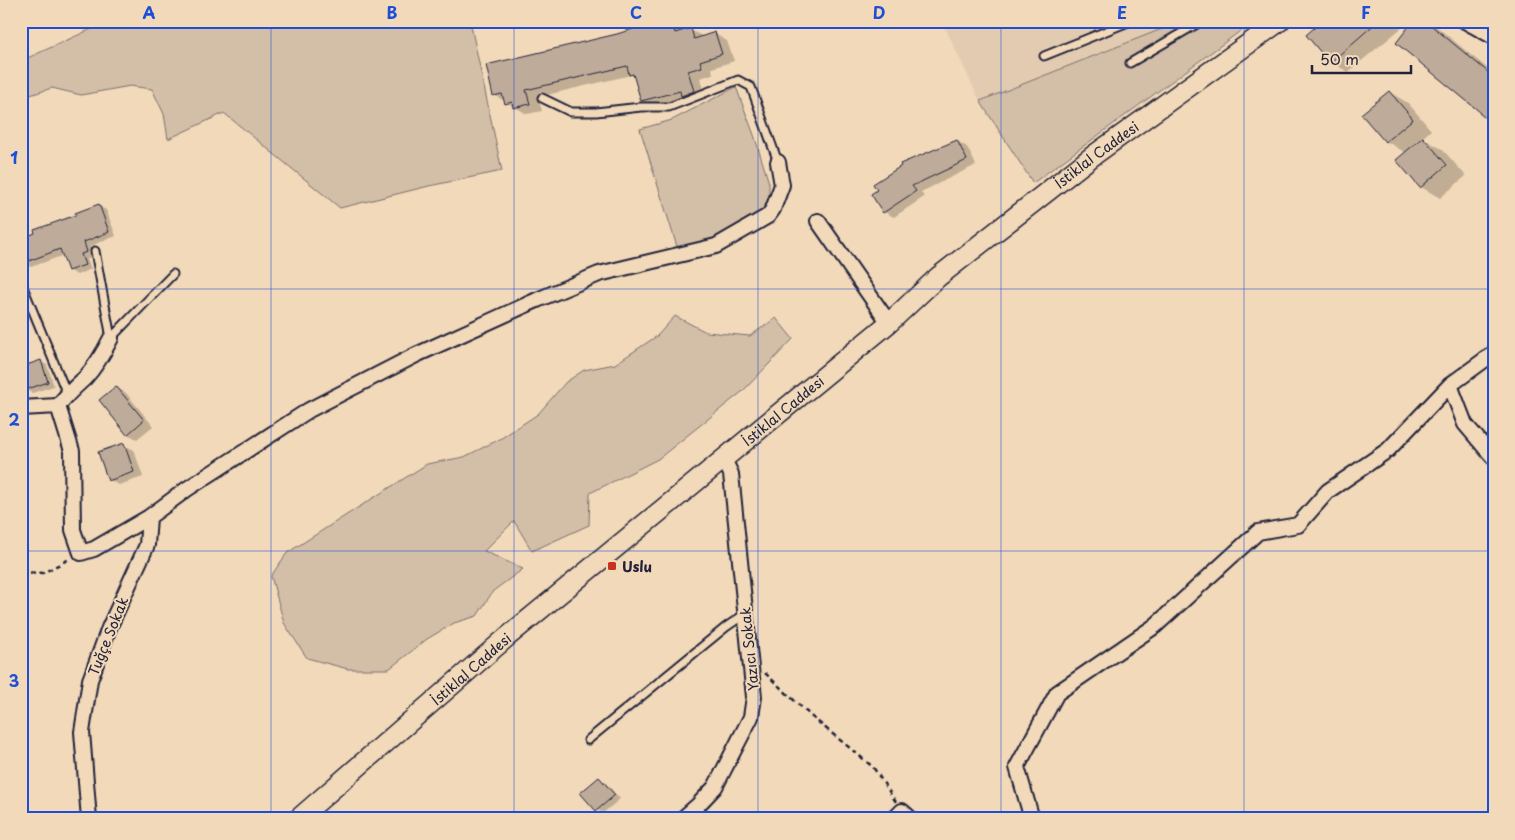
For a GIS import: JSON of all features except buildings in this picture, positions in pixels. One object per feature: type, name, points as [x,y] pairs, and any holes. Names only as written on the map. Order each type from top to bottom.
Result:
[{"type":"main road","name":"İstiklal Caddesi","points":[[298,819],[316,812],[508,637],[889,323],[938,277],[1094,155],[1278,22]]},
{"type":"street","points":[[1465,21],[1494,37]]},
{"type":"street","points":[[58,406],[72,451],[73,530],[81,553],[94,549],[149,517],[187,489],[309,410],[416,355],[599,274],[716,246],[768,216],[782,185],[778,162]]},
{"type":"street","points":[[818,221],[889,323]]},
{"type":"street","points":[[58,406],[67,394],[85,377],[102,355],[111,338]]},
{"type":"street","points":[[1032,819],[1017,767],[1057,693],[1155,626],[1258,532],[1298,525],[1328,491],[1388,450],[1450,385],[1494,354]]},
{"type":"street","points":[[1450,385],[1466,424],[1493,457]]},
{"type":"street","points":[[21,408],[58,406]]},
{"type":"street","name":"Yazıcı Sokak","points":[[682,819],[715,787],[751,717],[754,697],[731,474],[724,459]]},
{"type":"street","name":"Tuğçe Sokak","points":[[90,819],[82,732],[90,680],[109,628],[147,545],[149,517]]},
{"type":"lane","points":[[1044,56],[1131,21]]},
{"type":"lane","points":[[1130,63],[1202,21]]},
{"type":"lane","points":[[542,98],[572,112],[596,112],[641,106],[669,107],[738,80],[751,87],[778,162]]},
{"type":"lane","points":[[95,251],[111,338]]},
{"type":"lane","points":[[111,338],[173,274]]},
{"type":"lane","points":[[21,282],[67,394]]},
{"type":"lane","points":[[588,740],[726,627],[745,614]]},
{"type":"path","points":[[21,572],[43,574],[81,553]]},
{"type":"path","points":[[750,658],[812,717],[873,767],[902,816]]},
{"type":"shaded area","points":[[109,21],[470,21],[502,171],[429,186],[340,208],[224,113],[168,139],[164,114],[152,89],[130,86],[81,95],[52,88],[21,98],[21,61]]},
{"type":"shaded area","points":[[942,21],[1182,21],[980,101]]},
{"type":"shaded area","points":[[1182,21],[1254,21],[1033,183],[980,101]]},
{"type":"shaded area","points":[[736,87],[769,183],[769,201],[760,216],[729,232],[679,253],[640,129],[672,120]]},
{"type":"shaded area","points":[[675,316],[706,332],[750,336],[776,318],[793,339],[743,391],[658,459],[590,493],[589,525],[532,551],[514,521],[484,551],[523,569],[493,591],[477,616],[454,623],[427,639],[389,669],[348,669],[307,658],[284,623],[271,576],[287,553],[427,464],[464,457],[500,439],[538,414],[566,382],[584,370],[615,364],[657,336]]},
{"type":"place","name":"Uslu","points":[[612,566]]}]
